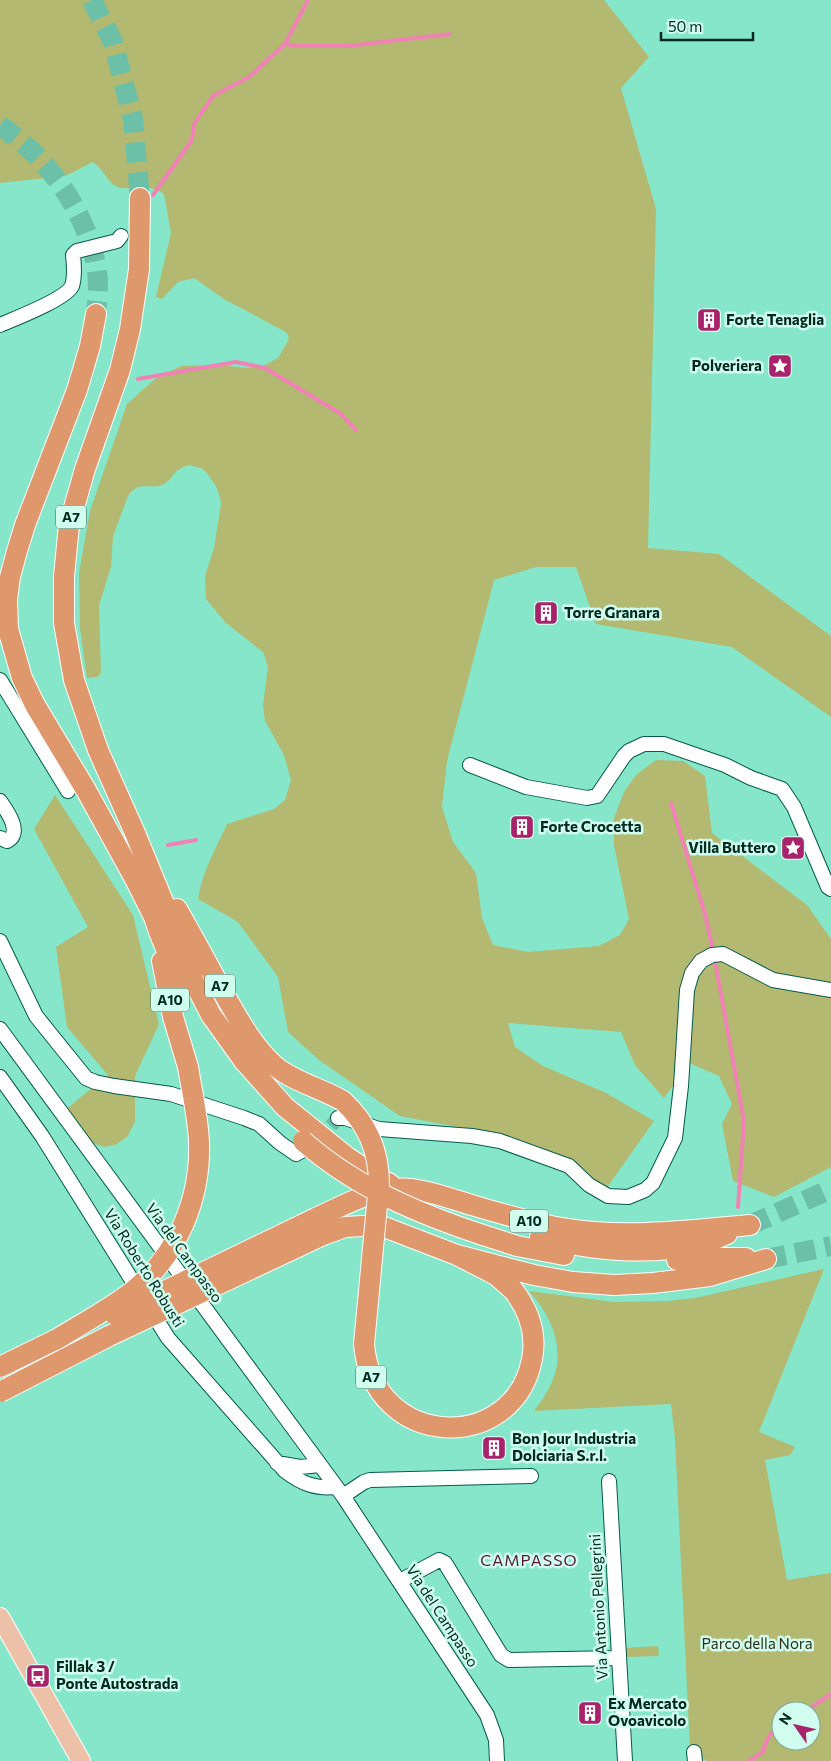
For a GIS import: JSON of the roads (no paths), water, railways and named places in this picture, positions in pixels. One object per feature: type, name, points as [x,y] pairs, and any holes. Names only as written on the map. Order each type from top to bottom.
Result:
[{"type":"highway","name":"A7","points":[[140,198],[139,269],[130,329],[120,370],[85,469],[69,525],[64,576],[64,623],[74,680],[98,750],[135,833],[193,980],[211,1015],[228,1041],[268,1089],[304,1123],[347,1157],[390,1184],[415,1196],[501,1226],[558,1241],[600,1248],[644,1252],[696,1246],[750,1225]]},
{"type":"highway","name":"A7","points":[[96,314],[90,346],[77,390],[16,551],[7,600],[8,629],[22,678],[35,704],[107,826],[154,917],[182,986],[216,1046],[273,1113],[340,1169],[370,1188],[436,1219],[517,1246],[554,1254],[637,1261],[706,1258],[766,1259],[710,1276],[653,1283],[614,1285],[573,1282],[534,1275],[457,1255]]},
{"type":"highway","name":"A7","points":[[135,833],[250,1038],[263,1054],[290,1077],[329,1092],[341,1110],[360,1118],[366,1128],[378,1161],[379,1184],[364,1344],[365,1355],[375,1385],[388,1402],[404,1415],[414,1420],[447,1427],[459,1427],[480,1422],[491,1417],[509,1404],[528,1376],[533,1354],[533,1332],[521,1300],[496,1275],[457,1255]]},
{"type":"highway","name":"A10","points":[[57,1339],[135,1289],[160,1264],[178,1236],[190,1208],[198,1159],[198,1128],[188,1067],[173,1017],[162,962],[159,932]]},
{"type":"highway","name":"A10","points":[[0,1392],[319,1226],[362,1197],[394,1189],[423,1191],[493,1212],[557,1228],[620,1233],[675,1232],[750,1225]]},
{"type":"highway","name":"A10","points":[[0,1368],[57,1339],[319,1226],[345,1228],[379,1225],[457,1255]]},
{"type":"main road","points":[[0,1616],[81,1761]]},
{"type":"street","points":[[0,325],[49,303],[68,292],[72,284],[73,255],[77,251],[117,241],[121,236]]},
{"type":"street","points":[[0,680],[68,791]]},
{"type":"street","points":[[470,766],[526,787],[587,798],[597,796],[628,751],[644,744],[664,744],[703,757],[782,789],[794,806],[828,887],[831,890]]},
{"type":"street","points":[[0,801],[12,822],[14,834],[7,841],[0,838]]},
{"type":"street","points":[[0,941],[36,1016],[86,1078],[114,1086],[171,1094],[244,1118],[258,1124],[296,1154],[309,1142]]},
{"type":"street","points":[[341,1110],[345,1118],[379,1129],[472,1136],[500,1141],[569,1166],[589,1186],[608,1196],[628,1197],[645,1190],[653,1183],[675,1138],[682,1086],[687,990],[692,973],[701,961],[712,955],[723,954],[773,980],[831,990]]},
{"type":"street","name":"Via del Campasso","points":[[0,1030],[340,1491],[486,1715],[496,1740],[497,1761]]},
{"type":"street","name":"Via Roberto Robusti","points":[[0,1077],[42,1136],[168,1338],[285,1471],[307,1484],[340,1491]]},
{"type":"street","points":[[277,1463],[300,1467],[320,1465]]},
{"type":"street","points":[[340,1491],[370,1480],[531,1476]]},
{"type":"street","name":"Via Antonio Pellegrini","points":[[609,1481],[624,1761]]},
{"type":"street","points":[[400,1581],[439,1560],[445,1563],[501,1655],[509,1660],[618,1658]]},
{"type":"waterway","points":[[285,44],[308,0]]},
{"type":"waterway","points":[[153,195],[192,140],[194,124],[213,96],[249,77],[285,44],[297,46],[348,46],[450,34]]},
{"type":"waterway","points":[[138,379],[236,362],[265,368],[341,414],[356,430]]},
{"type":"waterway","points":[[671,803],[705,914],[744,1121],[738,1207]]},
{"type":"waterway","points":[[168,845],[196,840]]},
{"type":"waterway","points":[[821,1701],[831,1694]]},
{"type":"waterway","points":[[749,1761],[763,1752],[771,1734]]},
{"type":"tunnel","points":[[92,0],[113,42],[133,119],[140,198]]},
{"type":"tunnel","points":[[0,125],[40,159],[63,187],[81,220],[94,254],[97,271],[96,314]]},
{"type":"tunnel","points":[[317,1142],[338,1118]]},
{"type":"tunnel","points":[[750,1225],[831,1189]]},
{"type":"tunnel","points":[[766,1259],[831,1246]]},
{"type":"place","name":"Forte Tenaglia","points":[[709,320]]},
{"type":"place","name":"Polveriera","points":[[780,366]]},
{"type":"place","name":"Torre Granara","points":[[546,613]]},
{"type":"place","name":"Forte Crocetta","points":[[522,827]]},
{"type":"place","name":"Villa Buttero","points":[[793,848]]},
{"type":"place","name":"Bon Jour Industria Dolciaria S.r.l.","points":[[494,1448]]},
{"type":"place","name":"Fillak 3 / Ponte Autostrada","points":[[38,1676]]},
{"type":"place","name":"Ex Mercato Ovoavicolo","points":[[590,1713]]},
{"type":"district","name":"CAMPASSO","points":[[529,1560]]},
{"type":"park label","name":"Parco della Nora","points":[[757,1644]]}]
